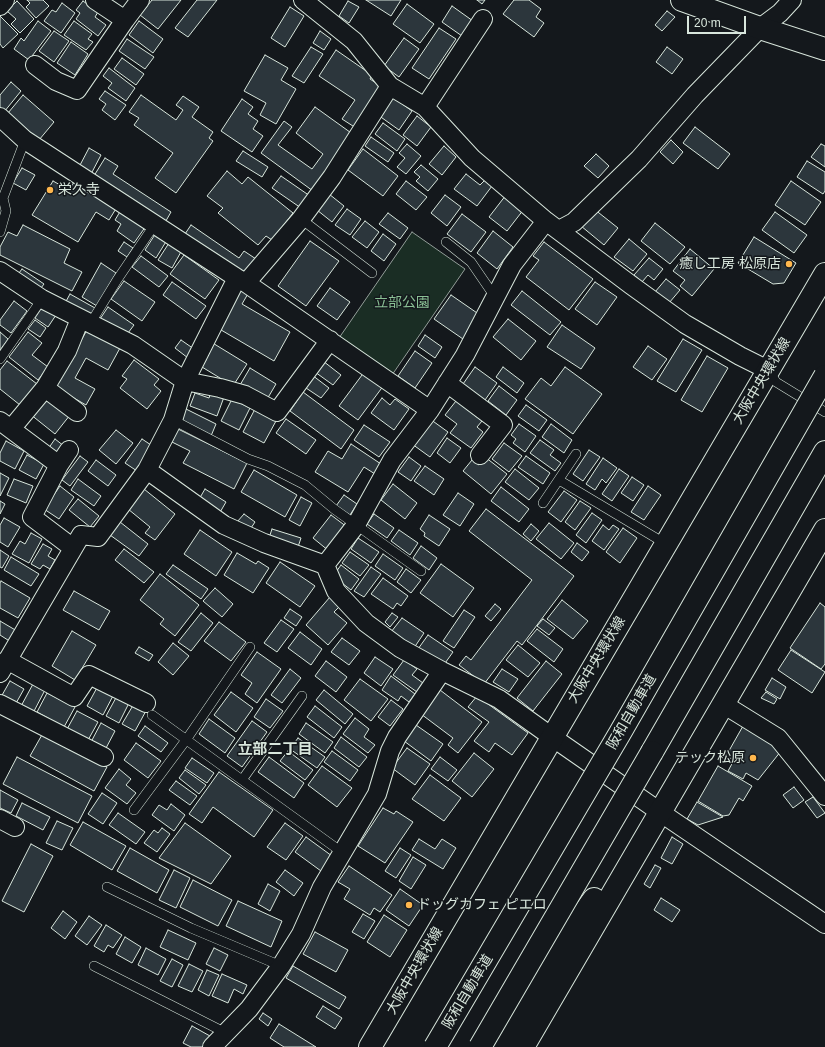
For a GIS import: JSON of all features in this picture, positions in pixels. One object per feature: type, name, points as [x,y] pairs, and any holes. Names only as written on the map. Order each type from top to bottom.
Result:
[{"type":"main road","points":[[682,0],[760,28],[825,49]]},
{"type":"main road","name":"大阪中央環状線","points":[[370,1047],[825,274]]},
{"type":"main road","name":"阪和自動車道","points":[[435,1047],[620,733],[825,376]]},
{"type":"main road","points":[[480,1047],[825,452]]},
{"type":"main road","points":[[523,1047],[825,530]]},
{"type":"main road","points":[[502,1047],[567,936],[659,812]]},
{"type":"street","points":[[0,6],[5,0]]},
{"type":"street","points":[[95,0],[125,20]]},
{"type":"street","points":[[35,65],[56,81],[77,90],[140,0]]},
{"type":"street","points":[[302,0],[354,41],[390,86],[425,107],[472,158],[553,225],[630,285],[686,324],[740,356],[768,370]]},
{"type":"street","points":[[325,565],[356,525],[392,460],[430,410],[465,355],[512,265],[553,225],[574,222],[639,159],[695,95],[760,28],[780,13],[792,0]]},
{"type":"street","points":[[425,107],[483,18]]},
{"type":"street","points":[[149,709],[89,675],[74,698],[4,667],[81,535],[98,537],[147,470],[173,420],[185,382],[242,281],[301,219],[332,177],[390,86]]},
{"type":"street","points":[[0,117],[24,140],[242,281],[430,410]]},
{"type":"street","points":[[0,271],[42,299],[133,345],[185,382],[220,388],[245,395],[277,412],[330,340]]},
{"type":"street","points":[[59,465],[4,427],[45,388],[85,321]]},
{"type":"street","points":[[447,383],[503,425],[480,455]]},
{"type":"street","points":[[45,388],[77,412]]},
{"type":"street","points":[[69,450],[59,465],[32,517],[73,548]]},
{"type":"street","points":[[147,470],[224,525],[264,543],[325,565],[336,591],[366,623],[400,648],[442,671],[499,699],[552,738],[659,812],[825,924]]},
{"type":"street","points":[[212,1047],[249,1009],[282,966],[301,934],[322,887],[377,794],[390,751],[397,737],[442,671]]},
{"type":"street","points":[[0,704],[104,757]]},
{"type":"street","points":[[723,704],[778,738],[825,796]]},
{"type":"lane","points":[[0,232],[6,211],[3,198],[24,140]]},
{"type":"lane","points":[[301,219],[372,273]]},
{"type":"lane","points":[[85,321],[117,280],[155,224]]},
{"type":"lane","points":[[446,242],[471,262],[495,297]]},
{"type":"lane","points":[[0,359],[42,299]]},
{"type":"lane","points":[[768,370],[776,382],[825,412]]},
{"type":"lane","points":[[173,420],[248,459],[268,466],[305,485],[334,509],[421,571]]},
{"type":"lane","points":[[543,504],[576,454]]},
{"type":"lane","points":[[559,480],[666,544]]},
{"type":"lane","points":[[134,810],[186,740],[250,647]]},
{"type":"lane","points":[[242,780],[302,696]]},
{"type":"lane","points":[[149,709],[186,740],[343,853]]},
{"type":"lane","points":[[107,887],[191,928],[282,966]]},
{"type":"lane","points":[[94,966],[226,1033]]},
{"type":"green space","name":"立部公園","points":[[412,232],[465,269],[392,375],[339,338]]},
{"type":"building","points":[[27,0],[43,0],[49,6],[36,18],[26,7],[30,3]]},
{"type":"building","points":[[152,0],[181,0],[158,29],[140,15]]},
{"type":"building","points":[[197,0],[217,0],[188,37],[175,28]]},
{"type":"building","points":[[366,0],[401,0],[391,16]]},
{"type":"building","points":[[477,0],[485,0],[482,4]]},
{"type":"building","points":[[514,0],[529,0],[541,9],[536,17],[544,23],[534,37],[503,14]]},
{"type":"building","points":[[17,1],[34,19],[20,33],[11,24],[16,19],[7,11]]},
{"type":"building","points":[[83,1],[98,12],[95,17],[106,25],[98,36],[76,19],[80,13],[76,10]]},
{"type":"building","points":[[348,1],[359,7],[349,23],[339,16]]},
{"type":"building","points":[[62,3],[75,13],[61,33],[44,21],[52,10],[56,12]]},
{"type":"building","points":[[407,4],[434,24],[420,43],[393,24]]},
{"type":"building","points":[[452,6],[473,21],[462,36],[442,22]]},
{"type":"building","points":[[290,7],[304,16],[285,47],[271,38]]},
{"type":"building","points":[[667,11],[675,17],[662,31],[655,25]]},
{"type":"building","points":[[0,16],[18,34],[3,48],[0,44]]},
{"type":"building","points":[[38,21],[51,31],[29,60],[14,49],[21,38],[24,41]]},
{"type":"building","points":[[74,21],[92,34],[88,39],[93,42],[86,50],[64,35]]},
{"type":"building","points":[[139,21],[163,39],[153,53],[129,35]]},
{"type":"building","points":[[439,28],[456,39],[429,79],[412,68]]},
{"type":"building","points":[[54,31],[69,41],[54,62],[39,51]]},
{"type":"building","points":[[320,31],[331,39],[324,50],[313,43]]},
{"type":"building","points":[[404,38],[419,49],[399,77],[384,66]]},
{"type":"building","points":[[127,39],[154,57],[145,69],[119,51]]},
{"type":"building","points":[[71,42],[88,54],[75,75],[57,63]]},
{"type":"building","points":[[311,47],[323,54],[304,83],[292,76]]},
{"type":"building","points":[[667,47],[683,59],[672,74],[656,62]]},
{"type":"building","points":[[336,50],[372,75],[370,79],[382,87],[356,128],[342,119],[355,100],[319,76]]},
{"type":"building","points":[[265,55],[288,68],[281,80],[296,89],[276,124],[260,115],[266,103],[244,91]]},
{"type":"building","points":[[122,58],[144,74],[136,85],[114,69]]},
{"type":"building","points":[[109,68],[135,88],[126,101],[108,88],[112,83],[103,76]]},
{"type":"building","points":[[11,82],[21,91],[4,112],[0,108],[0,95]]},
{"type":"building","points":[[105,91],[126,105],[115,120],[102,110],[106,104],[99,99]]},
{"type":"building","points":[[23,95],[54,122],[39,140],[8,113]]},
{"type":"building","points":[[141,95],[176,120],[183,110],[176,105],[183,96],[199,107],[192,117],[213,132],[209,138],[213,141],[176,193],[155,178],[173,153],[134,125],[139,118],[129,112]]},
{"type":"building","points":[[391,96],[412,111],[399,130],[378,115]]},
{"type":"building","points":[[242,99],[253,107],[248,114],[258,121],[253,129],[263,136],[252,152],[221,131]]},
{"type":"building","points":[[315,107],[354,135],[313,191],[261,153],[284,121],[292,127],[278,145],[312,169],[323,154],[296,133]]},
{"type":"building","points":[[417,116],[431,127],[417,146],[403,135]]},
{"type":"building","points":[[383,123],[405,139],[397,151],[375,134]]},
{"type":"building","points":[[695,127],[730,154],[718,169],[683,143]]},
{"type":"building","points":[[371,137],[394,153],[388,162],[365,146]]},
{"type":"building","points":[[671,140],[683,152],[673,164],[660,152]]},
{"type":"building","points":[[407,144],[421,156],[406,174],[397,167],[405,158],[399,153]]},
{"type":"building","points":[[821,144],[825,146],[825,167],[811,157]]},
{"type":"building","points":[[444,146],[456,157],[442,175],[429,164]]},
{"type":"building","points":[[89,148],[101,155],[91,174],[79,167]]},
{"type":"building","points":[[363,149],[398,176],[383,196],[348,170]]},
{"type":"building","points":[[243,151],[268,167],[262,177],[236,161]]},
{"type":"building","points":[[596,154],[609,166],[598,178],[584,166]]},
{"type":"building","points":[[105,158],[118,166],[113,174],[171,212],[163,226],[92,179]]},
{"type":"building","points":[[807,161],[825,172],[825,191],[823,194],[797,177]]},
{"type":"building","points":[[421,165],[438,179],[428,191],[416,181],[420,177],[414,172]]},
{"type":"building","points":[[22,168],[35,175],[26,190],[13,183]]},
{"type":"building","points":[[227,171],[242,184],[248,177],[293,213],[272,240],[266,236],[258,245],[218,213],[223,208],[207,196]]},
{"type":"building","points":[[466,174],[480,185],[485,180],[492,186],[477,206],[454,189]]},
{"type":"building","points":[[281,176],[310,196],[301,208],[272,188]]},
{"type":"building","points":[[53,181],[69,190],[74,182],[117,207],[109,220],[96,212],[78,242],[32,215]]},
{"type":"building","points":[[406,181],[427,197],[416,210],[396,194]]},
{"type":"building","points":[[791,181],[821,202],[805,225],[775,205]]},
{"type":"building","points":[[329,194],[344,206],[332,222],[317,210]]},
{"type":"building","points":[[445,195],[461,207],[447,226],[431,213]]},
{"type":"building","points":[[506,195],[524,209],[507,231],[489,217]]},
{"type":"building","points":[[347,209],[361,219],[350,235],[335,225]]},
{"type":"building","points":[[594,209],[618,228],[604,245],[581,226]]},
{"type":"building","points":[[121,210],[146,226],[134,243],[117,231],[121,224],[115,220]]},
{"type":"building","points":[[775,212],[807,235],[794,253],[762,230]]},
{"type":"building","points":[[388,213],[408,228],[400,239],[379,224]]},
{"type":"building","points":[[462,214],[486,232],[471,252],[447,234]]},
{"type":"building","points":[[365,221],[379,232],[367,248],[352,237]]},
{"type":"building","points":[[655,223],[685,247],[670,264],[641,241]]},
{"type":"building","points":[[23,225],[70,249],[64,263],[82,272],[72,291],[0,255],[0,247],[8,232],[17,236]]},
{"type":"building","points":[[191,225],[239,258],[244,251],[256,259],[244,278],[183,237]]},
{"type":"building","points":[[493,231],[513,247],[497,269],[477,253]]},
{"type":"building","points":[[156,233],[167,240],[156,258],[145,250]]},
{"type":"building","points":[[383,234],[396,244],[384,261],[371,251]]},
{"type":"building","points":[[754,237],[796,263],[784,283],[773,284],[738,263]]},
{"type":"building","points":[[629,239],[647,254],[633,271],[614,257]]},
{"type":"building","points":[[310,241],[339,261],[306,306],[278,286]]},
{"type":"building","points":[[124,242],[133,248],[127,257],[118,251]]},
{"type":"building","points":[[544,242],[593,279],[569,310],[526,277],[539,260],[533,256]]},
{"type":"building","points":[[169,243],[182,250],[172,268],[158,260]]},
{"type":"building","points":[[690,249],[714,269],[692,296],[680,286],[685,280],[673,271]]},
{"type":"building","points":[[184,255],[219,280],[205,299],[170,274]]},
{"type":"building","points":[[141,256],[168,276],[159,287],[132,267]]},
{"type":"building","points":[[649,258],[663,269],[654,280],[648,275],[642,282],[634,275]]},
{"type":"building","points":[[101,263],[116,273],[97,306],[82,297]]},
{"type":"building","points":[[22,269],[44,284],[38,292],[16,277]]},
{"type":"building","points":[[666,279],[680,290],[669,303],[655,292]]},
{"type":"building","points":[[124,281],[155,302],[142,321],[111,299]]},
{"type":"building","points":[[172,282],[206,306],[196,319],[163,295]]},
{"type":"building","points":[[595,282],[617,297],[597,325],[575,309]]},
{"type":"building","points":[[239,286],[249,292],[242,304],[290,332],[274,361],[216,327]]},
{"type":"building","points":[[330,288],[350,302],[337,320],[317,306]]},
{"type":"building","points":[[522,291],[561,322],[550,335],[511,305]]},
{"type":"building","points":[[70,294],[95,308],[89,319],[64,305]]},
{"type":"building","points":[[451,295],[480,315],[463,339],[434,319]]},
{"type":"building","points":[[14,301],[27,311],[11,333],[0,325],[0,320]]},
{"type":"building","points":[[43,306],[56,315],[48,327],[35,318]]},
{"type":"building","points":[[108,307],[134,325],[125,337],[100,319]]},
{"type":"building","points":[[508,319],[536,341],[521,360],[493,337]]},
{"type":"building","points":[[35,320],[46,328],[40,337],[28,329]]},
{"type":"building","points":[[562,325],[595,348],[581,369],[547,347]]},
{"type":"building","points":[[87,330],[120,348],[108,370],[86,358],[75,378],[95,389],[86,405],[55,387]]},
{"type":"building","points":[[0,332],[8,339],[0,350]]},
{"type":"building","points":[[28,332],[42,343],[32,355],[48,367],[38,380],[9,357]]},
{"type":"building","points":[[425,335],[442,347],[435,358],[418,346]]},
{"type":"building","points":[[683,339],[702,350],[676,392],[657,381]]},
{"type":"building","points":[[181,340],[194,349],[188,358],[175,348]]},
{"type":"building","points":[[211,342],[247,364],[233,386],[202,367],[206,360],[202,357]]},
{"type":"building","points":[[648,346],[667,359],[652,380],[633,367]]},
{"type":"building","points":[[415,351],[432,363],[415,388],[398,376]]},
{"type":"building","points":[[707,356],[728,368],[702,412],[681,400]]},
{"type":"building","points":[[134,360],[159,379],[154,385],[161,391],[147,409],[120,388],[127,379],[122,376]]},
{"type":"building","points":[[7,361],[37,384],[20,405],[0,389],[0,370]]},
{"type":"building","points":[[323,361],[341,375],[333,385],[315,372]]},
{"type":"building","points":[[475,367],[497,383],[485,400],[463,384]]},
{"type":"building","points":[[503,367],[524,383],[517,393],[496,377]]},
{"type":"building","points":[[565,367],[602,394],[573,434],[525,399],[541,378],[551,386]]},
{"type":"building","points":[[250,368],[276,384],[266,401],[240,385]]},
{"type":"building","points":[[365,371],[384,385],[358,420],[339,406]]},
{"type":"building","points":[[312,375],[329,388],[321,398],[303,386]]},
{"type":"building","points":[[499,386],[517,400],[506,415],[488,401]]},
{"type":"building","points":[[211,392],[224,397],[217,416],[190,406],[195,393],[209,398]]},
{"type":"building","points":[[303,392],[354,430],[341,449],[290,411]]},
{"type":"building","points":[[44,395],[70,415],[55,434],[30,414]]},
{"type":"building","points":[[382,398],[390,405],[395,399],[409,409],[394,430],[371,413]]},
{"type":"building","points":[[232,399],[250,408],[239,430],[221,421]]},
{"type":"building","points":[[456,401],[482,421],[477,427],[483,432],[471,448],[450,433],[457,424],[445,415]]},
{"type":"building","points":[[526,405],[547,420],[539,431],[518,416]]},
{"type":"building","points":[[186,409],[216,424],[211,436],[180,420]]},
{"type":"building","points":[[255,409],[276,421],[264,443],[243,432]]},
{"type":"building","points":[[286,419],[316,440],[306,454],[276,433]]},
{"type":"building","points":[[430,419],[448,432],[430,457],[412,444]]},
{"type":"building","points":[[519,424],[536,436],[525,452],[513,443],[516,439],[511,435]]},
{"type":"building","points":[[551,424],[572,440],[564,453],[542,437]]},
{"type":"building","points":[[364,425],[390,442],[379,457],[354,440]]},
{"type":"building","points":[[178,429],[247,463],[234,489],[183,463],[190,451],[172,442]]},
{"type":"building","points":[[116,430],[133,443],[116,464],[99,450]]},
{"type":"building","points":[[447,438],[461,448],[450,463],[437,453]]},
{"type":"building","points":[[55,439],[64,446],[57,455],[48,449]]},
{"type":"building","points":[[142,439],[154,447],[137,471],[125,463]]},
{"type":"building","points":[[540,440],[554,450],[550,455],[561,463],[555,471],[530,453]]},
{"type":"building","points":[[6,441],[24,451],[15,469],[0,461],[0,453]]},
{"type":"building","points":[[504,443],[522,456],[509,472],[492,459]]},
{"type":"building","points":[[351,444],[381,464],[375,474],[364,467],[348,492],[315,472],[328,451],[342,459]]},
{"type":"building","points":[[589,450],[600,457],[583,481],[573,474]]},
{"type":"building","points":[[27,455],[44,464],[36,479],[19,470]]},
{"type":"building","points":[[80,456],[88,462],[70,486],[62,480]]},
{"type":"building","points":[[526,456],[550,473],[543,484],[518,467]]},
{"type":"building","points":[[409,457],[421,466],[411,481],[398,472]]},
{"type":"building","points":[[485,457],[507,474],[491,494],[463,471],[472,460],[479,465]]},
{"type":"building","points":[[603,458],[617,468],[606,483],[602,479],[595,490],[586,484]]},
{"type":"building","points":[[96,460],[116,475],[108,486],[88,471]]},
{"type":"building","points":[[425,466],[444,479],[434,495],[414,481]]},
{"type":"building","points":[[515,469],[539,488],[529,500],[505,482]]},
{"type":"building","points":[[619,469],[629,476],[612,501],[602,494]]},
{"type":"building","points":[[254,470],[297,495],[285,517],[241,492]]},
{"type":"building","points":[[0,473],[9,478],[0,496]]},
{"type":"building","points":[[632,477],[644,485],[633,501],[621,493]]},
{"type":"building","points":[[14,479],[33,486],[26,503],[7,495]]},
{"type":"building","points":[[78,479],[101,496],[94,506],[71,490]]},
{"type":"building","points":[[393,484],[417,503],[405,519],[381,500]]},
{"type":"building","points":[[60,486],[74,497],[59,519],[44,509]]},
{"type":"building","points":[[648,486],[661,495],[644,520],[631,512]]},
{"type":"building","points":[[501,487],[529,509],[519,522],[491,501]]},
{"type":"building","points":[[144,489],[175,514],[155,540],[145,533],[150,527],[128,509]]},
{"type":"building","points":[[205,489],[226,502],[219,514],[198,501]]},
{"type":"building","points":[[564,491],[577,500],[561,522],[548,512]]},
{"type":"building","points":[[458,493],[474,504],[460,526],[443,515]]},
{"type":"building","points":[[344,495],[357,504],[350,515],[336,506]]},
{"type":"building","points":[[301,497],[312,503],[300,526],[289,520]]},
{"type":"building","points":[[78,499],[99,516],[90,527],[69,510]]},
{"type":"building","points":[[0,501],[5,504],[0,514]]},
{"type":"building","points":[[580,501],[591,508],[575,530],[565,522]]},
{"type":"building","points":[[486,509],[574,576],[522,645],[517,641],[484,684],[459,665],[466,656],[471,660],[532,580],[469,531]]},
{"type":"building","points":[[592,513],[602,520],[586,543],[576,535]]},
{"type":"building","points":[[244,514],[255,522],[249,531],[237,522]]},
{"type":"building","points":[[374,514],[394,528],[387,538],[367,524]]},
{"type":"building","points":[[331,515],[347,527],[329,551],[313,538]]},
{"type":"building","points":[[429,515],[450,529],[439,546],[424,536],[425,533],[420,529]]},
{"type":"building","points":[[4,518],[20,527],[8,547],[0,542],[0,525]]},
{"type":"building","points":[[120,522],[148,544],[139,556],[110,535]]},
{"type":"building","points":[[549,523],[574,543],[561,559],[536,539]]},
{"type":"building","points":[[531,524],[539,531],[531,541],[523,534]]},
{"type":"building","points":[[603,525],[609,530],[613,525],[619,529],[604,550],[592,541]]},
{"type":"building","points":[[623,528],[637,538],[620,563],[606,552]]},
{"type":"building","points":[[272,529],[301,538],[297,550],[268,541]]},
{"type":"building","points":[[200,530],[232,552],[216,576],[184,554]]},
{"type":"building","points":[[399,530],[418,543],[410,555],[391,541]]},
{"type":"building","points":[[31,533],[42,539],[29,563],[12,554],[20,541],[25,544]]},
{"type":"building","points":[[358,538],[379,552],[371,563],[351,549]]},
{"type":"building","points":[[577,543],[589,552],[582,561],[571,552]]},
{"type":"building","points":[[43,544],[52,549],[48,556],[55,560],[50,569],[43,565],[40,569],[31,564]]},
{"type":"building","points":[[421,546],[437,558],[429,570],[413,558]]},
{"type":"building","points":[[124,549],[154,572],[144,583],[115,560]]},
{"type":"building","points":[[0,550],[9,556],[2,568],[0,567]]},
{"type":"building","points":[[350,552],[369,565],[360,576],[342,563]]},
{"type":"building","points":[[237,553],[256,564],[258,561],[269,568],[253,593],[224,575]]},
{"type":"building","points":[[383,554],[403,568],[395,580],[375,566]]},
{"type":"building","points":[[11,557],[39,574],[31,586],[4,570]]},
{"type":"building","points":[[280,562],[315,586],[300,607],[266,583]]},
{"type":"building","points":[[441,564],[474,588],[453,617],[420,593]]},
{"type":"building","points":[[173,565],[208,589],[201,599],[166,574]]},
{"type":"building","points":[[341,565],[359,579],[351,590],[338,580],[340,576],[336,572]]},
{"type":"building","points":[[371,567],[381,574],[364,597],[354,591]]},
{"type":"building","points":[[406,569],[421,580],[411,593],[397,582]]},
{"type":"building","points":[[160,574],[199,605],[175,636],[160,624],[164,619],[140,600]]},
{"type":"building","points":[[383,578],[408,596],[401,606],[397,603],[393,609],[371,594]]},
{"type":"building","points":[[1,581],[30,598],[18,618],[0,608]]},
{"type":"building","points":[[215,588],[233,604],[222,617],[203,601]]},
{"type":"building","points":[[74,591],[110,611],[99,630],[63,610]]},
{"type":"building","points":[[330,597],[340,606],[334,612],[347,623],[328,645],[306,625]]},
{"type":"building","points":[[562,600],[588,621],[573,639],[547,619]]},
{"type":"building","points":[[820,603],[825,607],[825,664],[821,669],[790,648]]},
{"type":"building","points":[[495,604],[501,609],[491,621],[485,616]]},
{"type":"building","points":[[290,609],[302,617],[296,626],[284,618]]},
{"type":"building","points":[[464,610],[475,617],[454,648],[443,641]]},
{"type":"building","points":[[201,613],[213,623],[191,651],[178,642]]},
{"type":"building","points":[[392,613],[398,617],[390,627],[385,622]]},
{"type":"building","points":[[402,618],[424,633],[414,648],[391,632]]},
{"type":"building","points":[[543,619],[555,628],[549,635],[537,626]]},
{"type":"building","points":[[281,620],[294,629],[277,652],[264,643]]},
{"type":"building","points":[[0,621],[17,631],[11,642],[0,635]]},
{"type":"building","points":[[219,622],[246,642],[231,661],[204,641]]},
{"type":"building","points":[[537,629],[563,649],[554,662],[527,641]]},
{"type":"building","points":[[72,631],[96,645],[75,680],[52,666]]},
{"type":"building","points":[[300,632],[322,649],[311,665],[288,648]]},
{"type":"building","points":[[428,635],[453,652],[443,666],[418,649]]},
{"type":"building","points":[[342,638],[360,651],[349,665],[331,652]]},
{"type":"building","points":[[173,643],[189,656],[173,675],[158,662]]},
{"type":"building","points":[[518,645],[540,663],[528,677],[506,660]]},
{"type":"building","points":[[139,647],[153,655],[149,661],[135,653]]},
{"type":"building","points":[[791,650],[825,672],[812,693],[778,670]]},
{"type":"building","points":[[257,652],[281,669],[257,703],[245,694],[252,683],[241,675]]},
{"type":"building","points":[[375,657],[393,669],[381,686],[364,673]]},
{"type":"building","points":[[404,660],[417,669],[412,675],[423,683],[417,692],[393,675]]},
{"type":"building","points":[[326,661],[347,677],[336,692],[315,676]]},
{"type":"building","points":[[546,661],[562,674],[533,711],[517,698]]},
{"type":"building","points":[[290,669],[301,678],[282,703],[271,695]]},
{"type":"building","points":[[502,669],[518,679],[509,692],[493,682]]},
{"type":"building","points":[[391,676],[415,694],[409,702],[401,696],[398,701],[382,690]]},
{"type":"building","points":[[772,678],[786,687],[780,699],[765,690]]},
{"type":"building","points":[[360,679],[388,699],[371,721],[344,700]]},
{"type":"building","points":[[10,681],[24,689],[15,705],[1,697]]},
{"type":"building","points":[[33,684],[45,690],[32,715],[20,708]]},
{"type":"building","points":[[99,684],[115,692],[103,715],[87,706]]},
{"type":"building","points":[[324,690],[353,714],[345,724],[316,700]]},
{"type":"building","points":[[440,690],[482,722],[458,753],[448,745],[453,738],[421,714]]},
{"type":"building","points":[[231,692],[253,708],[236,732],[214,715]]},
{"type":"building","points":[[766,692],[777,699],[774,704],[761,698]]},
{"type":"building","points":[[47,693],[75,707],[64,727],[37,712]]},
{"type":"building","points":[[118,694],[130,701],[119,723],[106,716]]},
{"type":"building","points":[[477,696],[528,733],[512,755],[495,743],[489,752],[474,741],[489,722],[468,707]]},
{"type":"building","points":[[266,699],[283,711],[270,728],[254,717]]},
{"type":"building","points":[[391,700],[403,709],[390,726],[378,717]]},
{"type":"building","points":[[135,702],[147,709],[135,731],[122,724]]},
{"type":"building","points":[[315,706],[342,727],[334,738],[307,717]]},
{"type":"building","points":[[77,711],[98,722],[87,742],[66,731]]},
{"type":"building","points":[[355,718],[369,729],[364,737],[375,745],[368,753],[343,734]]},
{"type":"building","points":[[209,719],[235,738],[225,753],[199,734]]},
{"type":"building","points":[[252,721],[267,732],[242,767],[227,756]]},
{"type":"building","points":[[101,723],[115,731],[105,750],[91,742]]},
{"type":"building","points":[[306,723],[333,742],[325,753],[299,734]]},
{"type":"building","points":[[416,725],[443,744],[431,761],[404,741]]},
{"type":"building","points":[[145,726],[168,743],[161,752],[138,736]]},
{"type":"building","points":[[743,726],[781,751],[758,780],[746,773],[743,779],[728,771],[734,760],[726,756]]},
{"type":"building","points":[[43,733],[107,767],[94,791],[30,756]]},
{"type":"building","points":[[341,737],[367,757],[359,767],[334,748]]},
{"type":"building","points":[[298,738],[325,757],[317,768],[290,749]]},
{"type":"building","points":[[136,743],[161,761],[148,778],[124,760]]},
{"type":"building","points":[[407,748],[430,764],[415,785],[392,768]]},
{"type":"building","points":[[288,751],[313,770],[305,780],[280,761]]},
{"type":"building","points":[[332,751],[358,770],[350,781],[324,762]]},
{"type":"building","points":[[474,753],[494,769],[472,797],[452,781]]},
{"type":"building","points":[[17,757],[92,796],[78,823],[3,784]]},
{"type":"building","points":[[269,757],[304,783],[294,798],[258,772]]},
{"type":"building","points":[[440,757],[457,770],[448,781],[431,769]]},
{"type":"building","points":[[192,758],[214,773],[207,783],[185,768]]},
{"type":"building","points":[[322,766],[352,788],[337,807],[308,785]]},
{"type":"building","points":[[718,766],[752,786],[743,801],[739,798],[729,815],[723,816],[698,801]]},
{"type":"building","points":[[119,769],[131,779],[126,785],[136,793],[127,804],[105,788]]},
{"type":"building","points":[[185,770],[206,785],[199,794],[179,778]]},
{"type":"building","points":[[219,772],[273,810],[254,837],[213,807],[202,823],[189,814]]},
{"type":"building","points":[[430,775],[461,798],[444,821],[412,799]]},
{"type":"building","points":[[176,781],[197,796],[190,805],[169,790]]},
{"type":"building","points":[[794,787],[804,800],[793,808],[783,795]]},
{"type":"building","points":[[0,790],[18,800],[11,813],[0,808]]},
{"type":"building","points":[[102,793],[117,803],[103,824],[88,814]]},
{"type":"building","points":[[813,797],[825,813],[817,818],[805,802]]},
{"type":"building","points":[[697,802],[723,817],[698,825],[687,819]]},
{"type":"building","points":[[22,803],[50,817],[43,830],[16,816]]},
{"type":"building","points":[[171,804],[185,815],[174,831],[152,815],[159,805],[167,810]]},
{"type":"building","points":[[383,808],[394,814],[396,811],[413,822],[385,863],[358,846]]},
{"type":"building","points":[[118,813],[145,832],[136,844],[109,825]]},
{"type":"building","points":[[57,821],[73,828],[62,850],[46,843]]},
{"type":"building","points":[[83,822],[126,846],[112,870],[70,845]]},
{"type":"building","points":[[185,823],[231,856],[211,884],[159,858]]},
{"type":"building","points":[[285,823],[303,836],[286,860],[267,847]]},
{"type":"building","points":[[162,828],[170,834],[157,852],[144,843],[154,830],[158,833]]},
{"type":"building","points":[[306,837],[332,856],[321,871],[295,852]]},
{"type":"building","points":[[672,837],[683,844],[672,864],[661,858]]},
{"type":"building","points":[[419,839],[435,849],[442,839],[456,848],[443,869],[412,850]]},
{"type":"building","points":[[31,844],[53,856],[24,912],[2,901]]},
{"type":"building","points":[[130,848],[169,870],[157,893],[117,871]]},
{"type":"building","points":[[400,848],[411,855],[396,878],[385,871]]},
{"type":"building","points":[[413,857],[426,865],[411,889],[399,881]]},
{"type":"building","points":[[655,865],[661,868],[650,888],[644,884]]},
{"type":"building","points":[[349,866],[392,895],[380,912],[374,908],[370,915],[344,899],[350,889],[338,882]]},
{"type":"building","points":[[174,870],[190,878],[176,908],[159,900]]},
{"type":"building","points":[[285,870],[303,883],[294,896],[276,882]]},
{"type":"building","points":[[193,880],[232,900],[218,926],[180,907]]},
{"type":"building","points":[[268,884],[280,891],[270,911],[258,904]]},
{"type":"building","points":[[400,889],[423,905],[409,926],[386,910]]},
{"type":"building","points":[[661,898],[680,910],[672,922],[654,910]]},
{"type":"building","points":[[238,901],[282,921],[271,947],[226,926]]},
{"type":"building","points":[[63,911],[77,922],[65,939],[51,928]]},
{"type":"building","points":[[363,914],[375,921],[364,939],[352,932]]},
{"type":"building","points":[[384,915],[407,930],[390,957],[367,942]]},
{"type":"building","points":[[89,916],[102,925],[87,945],[75,936]]},
{"type":"building","points":[[106,925],[122,935],[113,948],[108,945],[104,952],[94,946]]},
{"type":"building","points":[[168,930],[196,943],[188,960],[160,947]]},
{"type":"building","points":[[315,932],[348,950],[336,972],[303,954]]},
{"type":"building","points":[[125,937],[141,947],[132,963],[116,954]]},
{"type":"building","points":[[146,948],[166,959],[158,975],[138,965]]},
{"type":"building","points":[[214,948],[228,955],[220,971],[206,964]]},
{"type":"building","points":[[172,959],[183,965],[172,987],[160,981]]},
{"type":"building","points":[[189,964],[203,971],[192,992],[178,986]]},
{"type":"building","points":[[293,966],[346,997],[339,1009],[286,978]]},
{"type":"building","points":[[207,970],[219,975],[209,996],[198,990]]},
{"type":"building","points":[[222,974],[247,985],[243,994],[234,989],[228,1003],[212,996]]},
{"type":"building","points":[[323,1006],[342,1018],[335,1029],[316,1017]]},
{"type":"building","points":[[263,1013],[272,1019],[268,1026],[259,1019]]},
{"type":"building","points":[[279,1024],[316,1047],[284,1047],[270,1038]]},
{"type":"building","points":[[192,1026],[210,1036],[204,1047],[191,1047],[183,1043]]},
{"type":"place","name":"栄久寺","points":[[50,190]]},
{"type":"place","name":"癒し工房 松原店","points":[[789,264]]},
{"type":"place","name":"テック松原","points":[[753,758]]},
{"type":"place","name":"ドッグカフェ ピエロ","points":[[409,905]]},
{"type":"district","name":"立部二丁目","points":[[275,750]]}]
